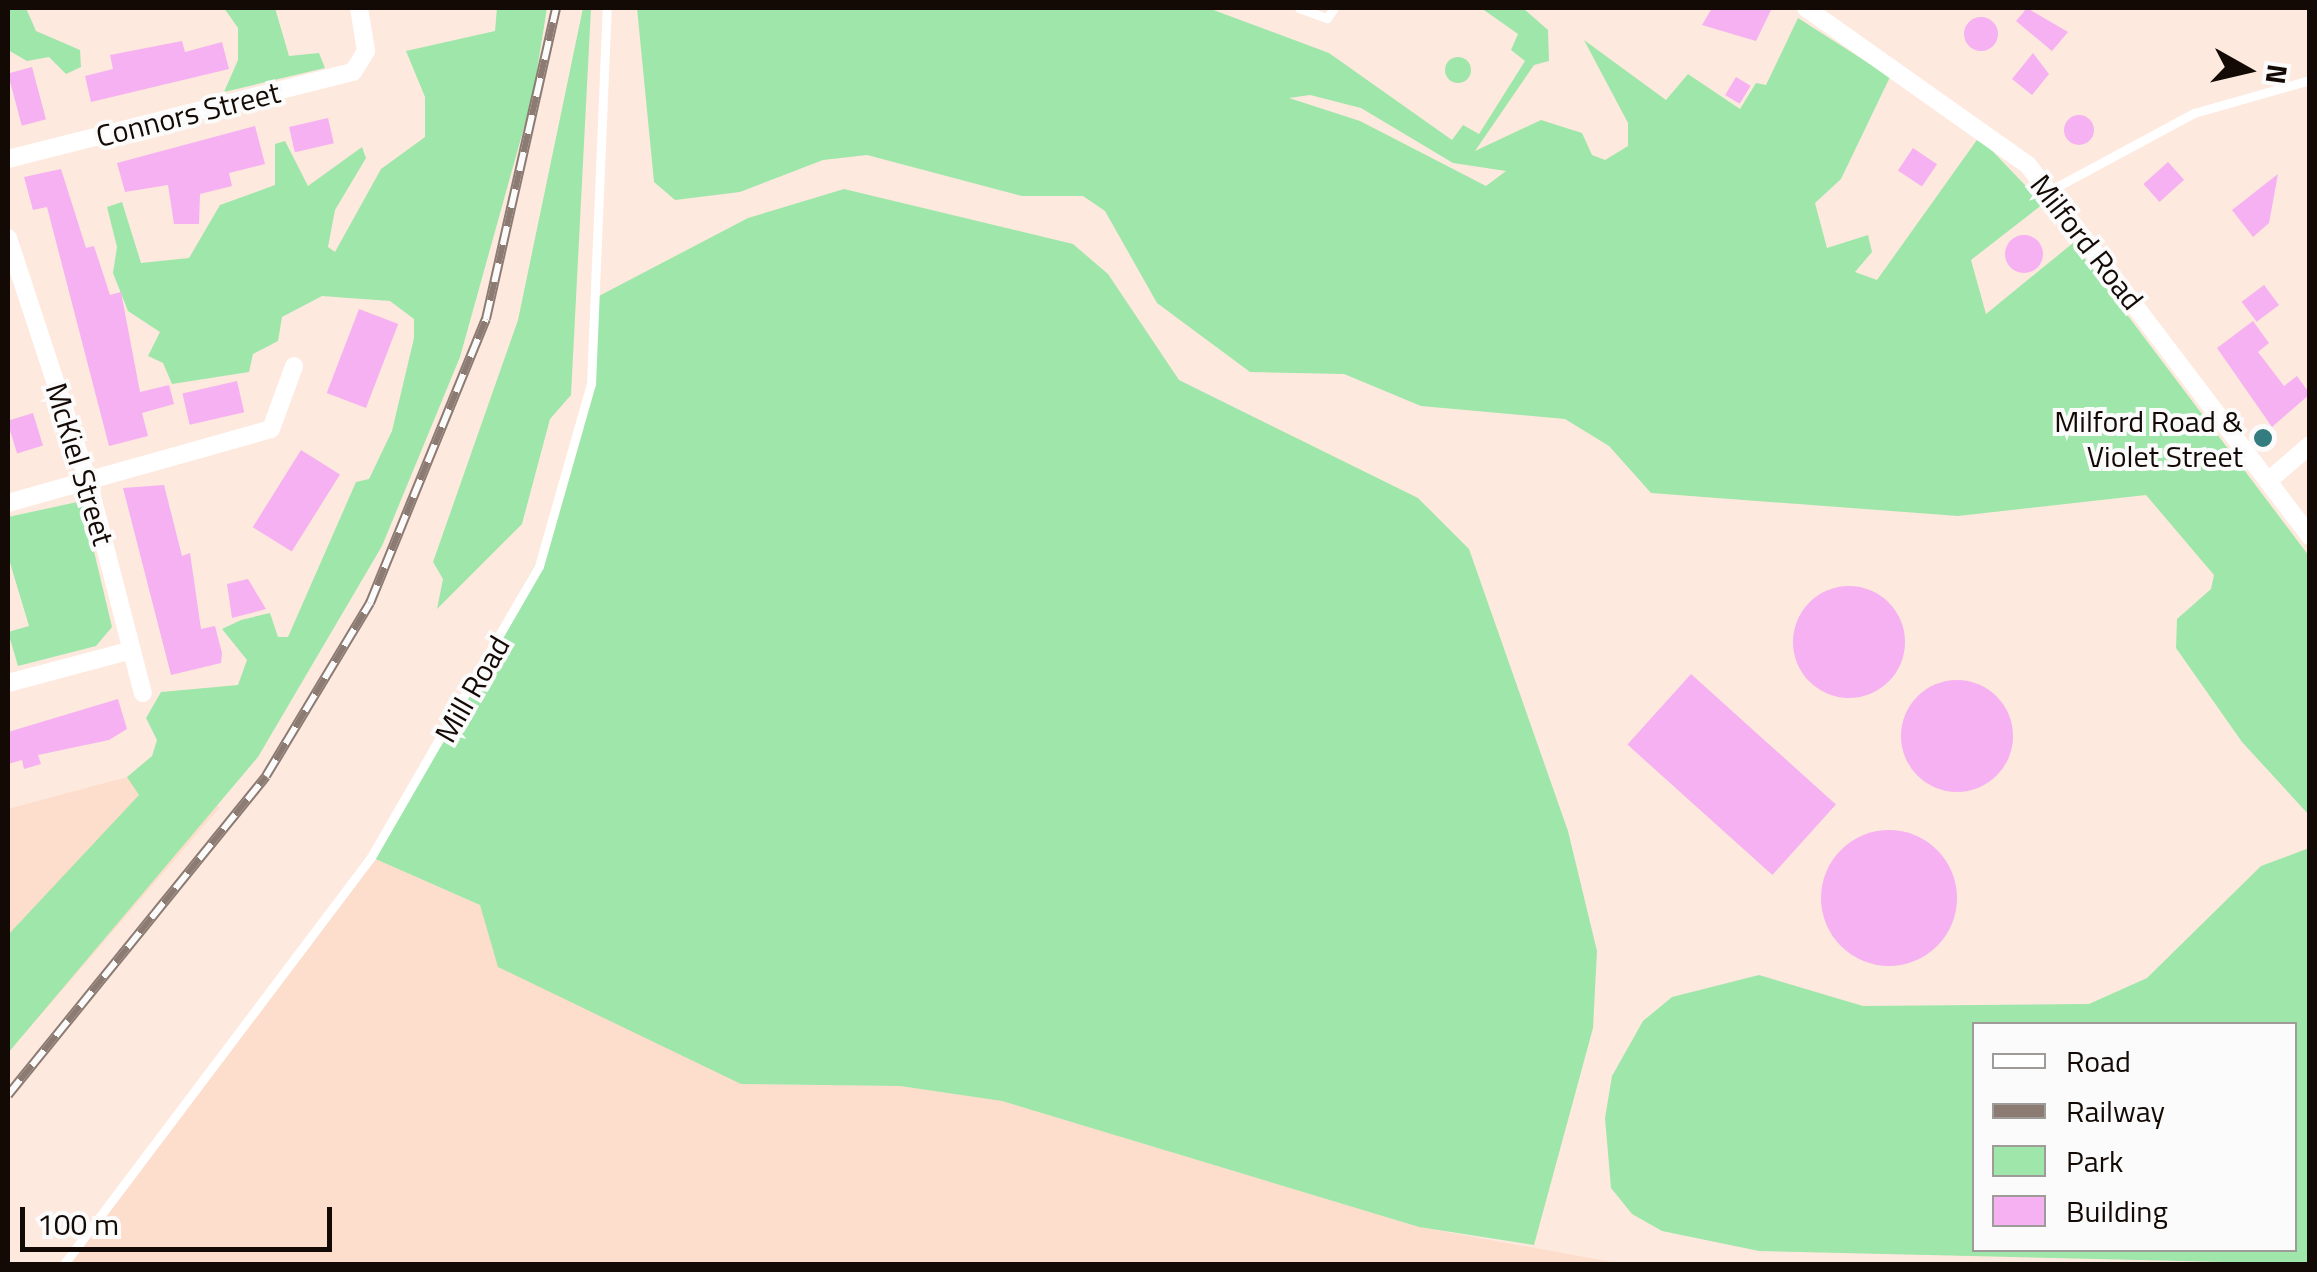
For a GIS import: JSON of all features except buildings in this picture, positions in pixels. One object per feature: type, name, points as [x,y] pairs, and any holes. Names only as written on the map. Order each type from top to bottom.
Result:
[{"type":"street","name":"Connors Street","points":[[8,159],[343,76],[364,60],[359,8]]},
{"type":"street","name":"Milford Road","points":[[1806,8],[1988,129],[2049,190],[2310,536]]},
{"type":"street","name":"McKiel Street","points":[[8,238],[88,481],[143,693]]},
{"type":"street","points":[[8,503],[271,429],[294,366]]},
{"type":"street","points":[[2268,481],[2310,445]]},
{"type":"street","points":[[8,683],[132,650]]},
{"type":"lane","name":"Mill Road","points":[[64,1264],[371,857],[539,566],[591,384],[606,8]]},
{"type":"lane","points":[[1306,9],[1328,18],[1334,8]]},
{"type":"lane","points":[[2049,190],[2185,118],[2310,80]]},
{"type":"shaded area","points":[[127,777],[220,807],[8,1053],[8,809]]},
{"type":"shaded area","points":[[371,857],[480,905],[741,1084],[900,1086],[1002,1101],[1419,1227],[1623,1264],[64,1264]]},
{"type":"green space","points":[[9,8],[26,8],[36,31],[80,50],[81,67],[66,74],[49,57],[27,61],[8,50]]},
{"type":"green space","points":[[224,8],[275,8],[289,56],[319,53],[325,68],[224,92],[238,60],[238,28]]},
{"type":"green space","points":[[497,8],[547,8],[533,95],[460,357],[382,546],[258,757],[8,1053],[8,935],[139,795],[127,777],[152,756],[157,740],[146,718],[161,692],[238,685],[247,660],[222,629],[241,620],[270,613],[278,637],[288,637],[356,482],[369,479],[392,431],[414,338],[414,319],[390,301],[322,296],[282,317],[278,341],[253,354],[249,372],[172,384],[163,363],[148,356],[160,332],[128,311],[113,273],[117,247],[107,207],[122,202],[141,263],[189,258],[220,205],[275,185],[275,144],[285,141],[308,186],[362,147],[366,158],[335,210],[328,247],[335,252],[381,169],[425,137],[425,97],[406,51],[495,31]]},
{"type":"green space","points":[[583,8],[591,8],[571,395],[550,419],[522,524],[437,609],[443,579],[433,562],[518,320]]},
{"type":"green space","points":[[637,8],[1208,8],[1329,53],[1452,140],[1463,125],[1479,134],[1525,61],[1511,50],[1518,34],[1481,8],[1523,8],[1548,30],[1549,61],[1534,65],[1475,151],[1541,120],[1582,133],[1592,155],[1605,160],[1628,146],[1628,123],[1584,40],[1666,100],[1688,74],[1740,109],[1756,83],[1766,85],[1798,18],[1890,77],[1841,179],[1815,203],[1827,248],[1868,235],[1872,252],[1855,272],[1877,280],[1979,137],[2043,204],[1971,260],[1986,314],[2073,243],[2309,556],[2309,815],[2242,742],[2176,648],[2177,619],[2211,589],[2214,575],[2146,495],[1958,516],[1651,493],[1609,446],[1565,419],[1421,406],[1344,374],[1250,372],[1157,303],[1105,211],[1083,196],[1022,196],[867,155],[823,160],[740,192],[675,200],[654,182]],"holes":[[[1310,95],[1361,108],[1453,163],[1506,171],[1486,186],[1360,121],[1289,98]]]},
{"type":"green space","points":[[1458,57],[1467,61],[1471,70],[1467,79],[1458,83],[1449,79],[1445,70],[1449,61]]},
{"type":"green space","points":[[844,189],[1073,244],[1108,274],[1179,380],[1418,498],[1469,549],[1568,831],[1597,951],[1593,1028],[1534,1245],[1419,1227],[1002,1101],[900,1086],[741,1084],[498,967],[480,905],[371,857],[553,533],[585,421],[597,297],[748,218]]},
{"type":"green space","points":[[82,501],[112,627],[96,646],[18,666],[8,632],[29,626],[8,556],[8,517]]},
{"type":"green space","points":[[2309,848],[2309,1264],[1759,1251],[1662,1231],[1632,1214],[1611,1188],[1605,1118],[1612,1076],[1643,1021],[1672,997],[1759,975],[1863,1006],[2089,1004],[2147,978],[2261,866]]},
{"type":"railway","points":[[8,1095],[266,776],[370,603],[486,319],[556,8]]},
{"type":"place","name":"Milford Road & Violet Street","points":[[2263,438]]}]
